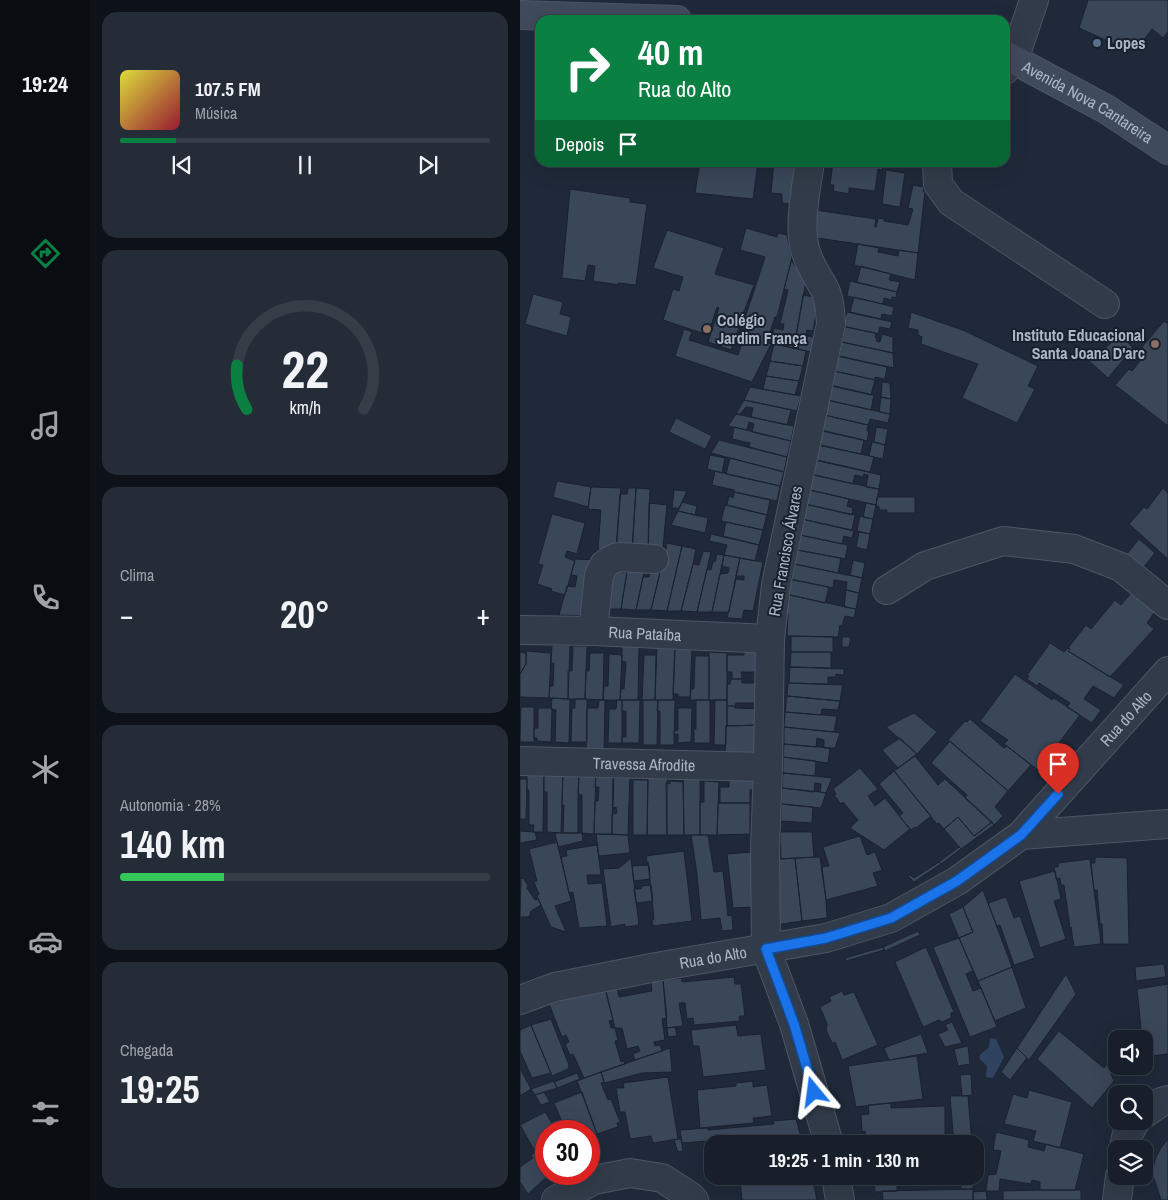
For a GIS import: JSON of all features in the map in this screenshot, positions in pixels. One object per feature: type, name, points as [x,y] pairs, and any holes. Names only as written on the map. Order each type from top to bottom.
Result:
[{"type":"main road","points":[[520,15],[535,15]]},
{"type":"main road","name":"Avenida Nova Cantareira","points":[[1010,63],[1106,109],[1168,150]]},
{"type":"street","points":[[1010,57],[1034,0]]},
{"type":"street","name":"Rua Francisco Álvares","points":[[809,167],[804,208],[803,237],[806,254],[826,291],[830,307],[831,324],[776,584],[770,639],[765,848],[766,949],[794,1024],[826,1135]]},
{"type":"street","points":[[937,167],[938,184],[951,202],[1105,304]]},
{"type":"street","points":[[887,590],[925,566],[1003,541],[1074,549],[1082,552],[1121,567],[1168,604]]},
{"type":"street","points":[[593,631],[599,575],[604,565],[618,557],[654,559]]},
{"type":"street","name":"Rua Pataíba","points":[[520,630],[593,631],[770,639]]},
{"type":"street","name":"Rua do Alto","points":[[520,1000],[555,987],[656,967],[826,938],[891,918],[957,881],[1021,835],[1168,671]]},
{"type":"street","name":"Travessa Afrodite","points":[[520,761],[768,767]]},
{"type":"street","points":[[1021,835],[1168,824]]},
{"type":"street","points":[[1153,1108],[1168,1100]]},
{"type":"street","points":[[556,1200],[594,1180],[630,1173],[662,1178],[694,1200]]},
{"type":"street","points":[[838,1185],[840,1200]]},
{"type":"street","points":[[1117,1200],[1119,1185]]},
{"type":"water","points":[[990,1038],[996,1039],[1004,1057],[993,1078],[986,1077],[987,1066],[979,1058],[989,1047]]},
{"type":"building","points":[[1088,0],[1168,0],[1168,32],[1163,38],[1152,29],[1139,46],[1130,39],[1125,49],[1079,28]]},
{"type":"building","points":[[699,167],[757,167],[753,199],[695,193]]},
{"type":"building","points":[[774,167],[795,167],[791,204],[782,203],[782,194],[771,193]]},
{"type":"building","points":[[832,167],[882,167],[882,170],[878,169],[875,191],[849,188],[849,194],[833,191],[834,185],[830,185]]},
{"type":"building","points":[[886,170],[905,173],[900,207],[882,204]]},
{"type":"building","points":[[913,185],[924,187],[923,191],[925,191],[918,253],[811,237],[815,210],[876,219],[875,227],[878,218],[884,219],[884,221],[908,225],[913,209],[908,208]]},
{"type":"building","points":[[570,189],[630,198],[630,202],[647,204],[636,285],[618,283],[619,285],[593,281],[595,266],[588,265],[585,281],[562,278]]},
{"type":"building","points":[[746,228],[777,237],[778,233],[787,235],[792,258],[777,317],[775,317],[767,342],[771,344],[752,382],[675,356],[684,329],[692,332],[689,340],[738,355],[747,328],[740,325],[731,350],[708,342],[719,308],[717,307],[708,335],[663,320],[673,289],[679,291],[683,277],[653,268],[667,230],[724,248],[715,274],[754,285],[743,314],[746,315],[765,257],[740,250]]},
{"type":"building","points":[[858,244],[879,248],[878,252],[898,256],[899,250],[918,253],[915,280],[854,265]]},
{"type":"building","points":[[792,258],[793,263],[806,281],[794,348],[771,343],[774,328],[783,330],[784,324],[780,324],[788,290],[784,289]]},
{"type":"building","points":[[861,266],[891,274],[889,280],[900,282],[897,292],[857,282]]},
{"type":"building","points":[[850,281],[897,292],[896,298],[892,297],[892,300],[884,298],[883,304],[847,296]]},
{"type":"building","points":[[533,294],[563,302],[560,314],[571,317],[567,336],[525,324]]},
{"type":"building","points":[[803,295],[819,298],[813,331],[807,330],[806,336],[814,337],[811,352],[794,348]]},
{"type":"building","points":[[854,297],[894,307],[892,316],[882,314],[881,319],[850,312]]},
{"type":"building","points":[[847,312],[892,322],[890,329],[880,327],[878,334],[843,326]]},
{"type":"building","points":[[911,312],[965,331],[1038,366],[1028,386],[1035,389],[1017,423],[962,398],[978,364],[921,344],[922,337],[918,335],[918,330],[908,328]]},
{"type":"building","name":"Instituto Educacional Santa Joana D'arc","points":[[1164,321],[1168,324],[1168,426],[1115,385],[1129,369],[1132,371],[1147,352],[1142,347]]},
{"type":"building","points":[[845,327],[876,333],[876,341],[880,342],[882,334],[893,337],[893,353],[842,342]]},
{"type":"building","points":[[1121,335],[1133,348],[1108,378],[1089,361]]},
{"type":"building","points":[[842,342],[893,353],[894,368],[839,356]]},
{"type":"building","points":[[774,344],[806,351],[803,366],[770,361]]},
{"type":"building","points":[[837,356],[887,367],[885,379],[875,377],[875,380],[834,371]]},
{"type":"building","points":[[770,361],[803,366],[799,381],[766,376]]},
{"type":"building","points":[[834,371],[875,380],[871,395],[827,385]]},
{"type":"building","points":[[766,376],[799,381],[795,395],[763,389]]},
{"type":"building","points":[[882,382],[890,383],[891,399],[881,397]]},
{"type":"building","points":[[830,385],[874,395],[871,410],[827,400]]},
{"type":"building","points":[[750,387],[801,396],[797,411],[744,400]]},
{"type":"building","points":[[881,397],[891,399],[890,414],[879,412]]},
{"type":"building","points":[[744,400],[791,410],[787,425],[751,417],[753,408],[746,407],[740,414],[736,414]]},
{"type":"building","points":[[827,400],[890,414],[888,423],[870,419],[868,425],[820,414]]},
{"type":"building","points":[[736,414],[794,426],[791,441],[752,432],[754,424],[749,422],[747,430],[728,426]]},
{"type":"building","points":[[820,414],[868,425],[867,441],[817,430]]},
{"type":"building","points":[[676,418],[712,436],[705,449],[669,432]]},
{"type":"building","points":[[734,427],[791,441],[787,457],[749,447],[750,443],[732,439]]},
{"type":"building","points":[[876,427],[888,429],[885,445],[874,442]]},
{"type":"building","points":[[821,430],[864,440],[861,454],[817,445]]},
{"type":"building","points":[[719,440],[787,457],[784,472],[711,453]]},
{"type":"building","points":[[872,442],[885,445],[883,459],[869,456]]},
{"type":"building","points":[[816,444],[874,457],[870,472],[813,459]]},
{"type":"building","points":[[710,455],[725,458],[722,473],[707,469]]},
{"type":"building","points":[[730,458],[784,472],[780,486],[726,474]]},
{"type":"building","points":[[810,459],[881,475],[879,489],[866,487],[868,475],[864,474],[863,477],[855,475],[853,484],[807,473]]},
{"type":"building","points":[[715,471],[780,486],[777,501],[734,492],[734,490],[712,485]]},
{"type":"building","points":[[813,475],[879,489],[876,505],[810,490]]},
{"type":"building","points":[[557,481],[591,487],[588,507],[553,497]]},
{"type":"building","points":[[591,487],[621,488],[616,551],[598,549],[601,510],[588,509]]},
{"type":"building","points":[[628,488],[636,488],[632,552],[616,551],[620,494],[627,494]]},
{"type":"building","points":[[636,488],[650,489],[648,553],[632,552]]},
{"type":"building","points":[[1163,488],[1168,493],[1168,559],[1129,524],[1144,507],[1147,509]]},
{"type":"building","points":[[674,490],[687,491],[679,508],[672,508]]},
{"type":"building","points":[[809,490],[849,499],[847,506],[853,508],[852,515],[805,504]]},
{"type":"building","points":[[734,492],[770,500],[767,515],[727,505],[729,496],[733,498]]},
{"type":"building","points":[[877,497],[915,497],[915,513],[887,513],[887,510],[879,510],[879,506],[876,506]]},
{"type":"building","points":[[682,502],[697,506],[695,515],[678,511]]},
{"type":"building","points":[[649,503],[667,505],[663,547],[666,548],[665,553],[648,553]]},
{"type":"building","points":[[866,503],[876,505],[873,519],[863,517]]},
{"type":"building","points":[[805,504],[855,515],[852,530],[802,519]]},
{"type":"building","points":[[725,505],[767,515],[763,530],[721,521]]},
{"type":"building","points":[[678,511],[708,518],[705,533],[671,525]]},
{"type":"building","points":[[552,514],[585,523],[577,554],[567,551],[565,557],[575,561],[565,595],[537,584],[543,565],[538,564]]},
{"type":"building","points":[[860,516],[873,519],[870,534],[857,531]]},
{"type":"building","points":[[797,518],[854,531],[852,538],[844,536],[842,544],[800,535]]},
{"type":"building","points":[[726,522],[763,530],[759,545],[723,536]]},
{"type":"building","points":[[859,532],[870,534],[867,550],[856,547]]},
{"type":"building","points":[[711,534],[759,545],[755,561],[724,555],[727,545],[709,541]]},
{"type":"building","points":[[800,535],[848,545],[845,559],[797,550]]},
{"type":"building","points":[[1139,539],[1155,553],[1139,573],[1123,559]]},
{"type":"building","points":[[667,543],[682,546],[667,611],[651,610]]},
{"type":"building","points":[[682,546],[696,549],[693,564],[681,611],[667,611]]},
{"type":"building","points":[[797,550],[841,558],[838,573],[794,564]]},
{"type":"building","points":[[703,551],[711,552],[697,612],[681,611],[693,564],[699,565]]},
{"type":"building","points":[[717,554],[724,555],[712,612],[697,612],[707,569],[711,570]]},
{"type":"building","points":[[724,555],[740,558],[729,612],[712,612],[720,574],[728,573],[729,568],[722,566]]},
{"type":"building","points":[[740,558],[763,562],[753,611],[744,610],[742,619],[727,618],[736,579],[744,580],[744,576],[736,576]]},
{"type":"building","points":[[575,559],[597,560],[587,616],[559,615],[567,586],[575,587],[577,576],[571,575]]},
{"type":"building","points":[[853,560],[865,563],[862,578],[850,575]]},
{"type":"building","points":[[646,563],[636,610],[621,609],[628,565]]},
{"type":"building","points":[[794,564],[862,578],[859,593],[846,590],[847,582],[834,580],[833,588],[788,579]]},
{"type":"building","points":[[651,567],[661,568],[651,610],[636,610],[643,577],[649,577]]},
{"type":"building","points":[[612,569],[621,569],[621,572],[627,572],[621,609],[603,609]]},
{"type":"building","points":[[790,579],[829,587],[825,603],[786,594]]},
{"type":"building","points":[[1139,584],[1161,603],[1147,623],[1154,629],[1110,677],[1068,651],[1070,649],[1068,648],[1086,625],[1091,629],[1115,600],[1121,605]]},
{"type":"building","points":[[846,590],[859,593],[856,609],[844,607]]},
{"type":"building","points":[[789,595],[856,609],[854,618],[845,616],[842,626],[840,625],[838,637],[787,636],[788,614],[785,611]]},
{"type":"building","points":[[791,636],[833,637],[833,652],[791,652]]},
{"type":"building","points":[[842,637],[851,637],[849,647],[842,647]]},
{"type":"building","points":[[1050,643],[1064,652],[1068,648],[1070,649],[1068,651],[1124,685],[1114,698],[1093,686],[1084,699],[1101,710],[1092,723],[1067,707],[1070,703],[1039,683],[1037,686],[1027,679],[1029,676],[1027,675]]},
{"type":"building","points":[[552,645],[570,645],[568,699],[549,698],[550,686],[553,686],[554,663],[551,663]]},
{"type":"building","points":[[573,646],[587,646],[585,699],[568,699],[568,671],[572,671]]},
{"type":"building","points":[[622,646],[639,647],[638,700],[620,700],[621,689],[624,689],[626,662],[622,661]]},
{"type":"building","points":[[657,646],[675,647],[673,700],[655,700]]},
{"type":"building","points":[[675,647],[692,647],[690,697],[678,697],[678,694],[673,694]]},
{"type":"building","points":[[744,648],[761,648],[761,672],[741,672],[742,679],[732,679],[732,672],[727,672],[727,655],[744,655]]},
{"type":"building","points":[[526,651],[551,653],[549,698],[520,697],[520,674],[526,664]]},
{"type":"building","points":[[520,652],[526,653],[526,664],[520,674]]},
{"type":"building","points":[[709,652],[727,653],[727,700],[709,700]]},
{"type":"building","points":[[791,652],[831,652],[831,668],[790,667]]},
{"type":"building","points":[[590,653],[604,653],[603,700],[585,699],[586,671],[589,671]]},
{"type":"building","points":[[609,654],[622,655],[620,700],[603,700],[604,686],[608,686]]},
{"type":"building","points":[[644,655],[656,655],[655,700],[642,700]]},
{"type":"building","points":[[695,656],[709,656],[709,700],[690,700],[691,689],[694,689]]},
{"type":"building","points":[[790,667],[844,669],[844,675],[836,674],[836,677],[828,677],[828,684],[789,683]]},
{"type":"building","points":[[1015,674],[1052,700],[1054,698],[1080,715],[1046,760],[1055,767],[1047,777],[1004,744],[1008,740],[980,721]]},
{"type":"building","points":[[731,679],[742,679],[742,683],[761,683],[760,703],[736,703],[735,706],[727,706],[727,684],[730,684]]},
{"type":"building","points":[[788,683],[843,685],[840,701],[787,696]]},
{"type":"building","points":[[787,696],[840,701],[838,710],[822,709],[821,715],[785,712]]},
{"type":"building","points":[[552,698],[570,699],[569,743],[555,742],[556,710],[551,709]]},
{"type":"building","points":[[575,699],[587,699],[587,742],[571,742],[572,708],[575,708]]},
{"type":"building","points":[[599,700],[605,700],[604,755],[586,754],[587,708],[598,708]]},
{"type":"building","points":[[617,700],[622,700],[622,743],[608,743],[609,709],[616,709]]},
{"type":"building","points":[[622,700],[640,700],[639,743],[622,743],[622,737],[626,737],[626,711],[622,711]]},
{"type":"building","points":[[643,700],[658,700],[657,745],[643,745]]},
{"type":"building","points":[[658,700],[675,700],[674,745],[660,745],[660,711],[657,711]]},
{"type":"building","points":[[696,700],[710,700],[710,743],[694,743]]},
{"type":"building","points":[[715,700],[727,700],[726,745],[714,745]]},
{"type":"building","points":[[727,706],[760,709],[760,725],[727,726]]},
{"type":"building","points":[[521,707],[534,707],[534,742],[520,742]]},
{"type":"building","points":[[538,708],[552,708],[551,742],[537,741],[537,738],[534,738],[534,728],[538,728]]},
{"type":"building","points":[[678,708],[692,708],[691,742],[678,743],[678,734],[674,735],[674,731],[678,730]]},
{"type":"building","points":[[785,712],[837,716],[834,732],[784,727]]},
{"type":"building","points":[[914,713],[937,732],[917,754],[886,727]]},
{"type":"building","points":[[970,719],[1004,748],[1007,746],[1031,765],[1008,791],[948,740],[965,721],[967,722]]},
{"type":"building","points":[[760,725],[759,758],[725,757],[726,726]]},
{"type":"building","points":[[784,727],[840,733],[835,748],[824,748],[824,740],[817,738],[816,747],[784,744]]},
{"type":"building","points":[[900,738],[917,754],[898,768],[882,750]]},
{"type":"building","points":[[950,741],[1008,791],[995,807],[1003,816],[994,825],[965,798],[967,795],[931,763]]},
{"type":"building","points":[[784,744],[830,748],[828,763],[783,757]]},
{"type":"building","points":[[915,756],[938,785],[945,779],[992,822],[974,836],[958,817],[944,829],[939,823],[937,824],[894,771]]},
{"type":"building","points":[[783,757],[816,761],[815,776],[783,773]]},
{"type":"building","points":[[860,768],[878,789],[868,796],[875,806],[885,798],[910,829],[884,850],[850,828],[858,820],[843,802],[841,804],[834,795],[836,794],[833,789]]},
{"type":"building","points":[[527,770],[544,770],[543,832],[533,832],[534,825],[529,825]]},
{"type":"building","points":[[544,770],[563,770],[561,833],[547,832],[547,792],[544,792]]},
{"type":"building","points":[[563,770],[579,771],[578,833],[563,833]]},
{"type":"building","points":[[579,771],[596,771],[594,834],[582,833],[582,795],[578,794]]},
{"type":"building","points":[[596,771],[613,771],[612,834],[594,834],[595,801],[598,801],[599,787],[595,787]]},
{"type":"building","points":[[614,771],[630,772],[628,835],[612,834],[612,814],[617,813],[616,807],[613,808]]},
{"type":"building","points":[[894,771],[931,816],[911,830],[899,816],[903,813],[879,784]]},
{"type":"building","points":[[648,772],[667,772],[667,835],[647,835]]},
{"type":"building","points":[[683,772],[700,772],[700,835],[684,835]]},
{"type":"building","points":[[758,772],[758,789],[750,790],[750,803],[720,803],[720,787],[729,787],[729,779]]},
{"type":"building","points":[[783,773],[832,778],[826,793],[820,792],[821,784],[815,783],[814,792],[782,788]]},
{"type":"building","points":[[520,779],[527,779],[526,819],[520,819]]},
{"type":"building","points":[[633,780],[648,780],[647,835],[633,835]]},
{"type":"building","points":[[670,781],[683,782],[684,835],[667,835],[666,783],[670,784]]},
{"type":"building","points":[[704,781],[719,782],[717,835],[700,835],[700,802],[704,802]]},
{"type":"building","points":[[782,788],[826,793],[821,808],[781,804]]},
{"type":"building","points":[[718,803],[750,803],[750,834],[717,835]]},
{"type":"building","points":[[781,804],[813,807],[812,823],[781,821]]},
{"type":"building","points":[[958,817],[974,836],[992,822],[994,825],[961,849],[944,829]]},
{"type":"building","points":[[520,831],[535,832],[537,840],[520,843]]},
{"type":"building","points":[[780,832],[812,832],[814,857],[781,859]]},
{"type":"building","points":[[555,833],[582,833],[583,841],[558,847]]},
{"type":"building","points":[[596,834],[628,835],[630,853],[599,856]]},
{"type":"building","points":[[691,835],[708,835],[714,872],[723,871],[728,916],[732,915],[733,930],[722,931],[720,918],[701,920]]},
{"type":"building","points":[[860,836],[867,855],[875,852],[882,870],[873,873],[878,886],[826,900],[822,867],[829,866],[823,847]]},
{"type":"building","points":[[557,842],[571,901],[555,906],[566,932],[551,927],[537,896],[539,894],[534,882],[537,881],[529,849]]},
{"type":"building","points":[[597,845],[601,875],[587,875],[588,884],[602,883],[607,926],[579,928],[573,892],[569,893],[561,857],[567,856],[566,850]]},
{"type":"building","points":[[959,847],[961,849],[941,864],[939,862]]},
{"type":"building","points":[[684,851],[692,921],[653,926],[652,920],[654,919],[646,856]]},
{"type":"building","points":[[753,852],[756,907],[733,908],[727,854]]},
{"type":"building","points":[[820,857],[827,918],[802,921],[795,858]]},
{"type":"building","points":[[1095,857],[1127,858],[1129,944],[1103,944],[1097,890],[1094,890],[1091,863],[1095,863]]},
{"type":"building","points":[[631,858],[639,925],[625,927],[625,924],[611,927],[603,869],[619,868]]},
{"type":"building","points":[[795,858],[802,921],[775,925],[779,859]]},
{"type":"building","points":[[1090,859],[1101,944],[1074,947],[1064,885],[1061,885],[1060,878],[1056,879],[1054,867],[1058,867],[1058,863]]},
{"type":"building","points":[[939,862],[941,864],[914,882],[908,876],[910,875],[914,878]]},
{"type":"building","points":[[649,865],[650,879],[634,881],[632,866]]},
{"type":"building","points":[[1055,871],[1061,899],[1054,901],[1066,939],[1040,948],[1019,881]]},
{"type":"building","points":[[521,878],[524,879],[528,886],[527,888],[535,900],[538,899],[541,905],[531,911],[528,917],[520,918]]},
{"type":"building","points":[[651,885],[653,901],[636,903],[634,889],[641,889],[642,886]]},
{"type":"building","points":[[983,890],[1012,967],[978,981],[959,938],[973,932],[963,907]]},
{"type":"building","points":[[1006,897],[1014,918],[1020,916],[1035,958],[1014,965],[1000,925],[997,926],[988,903]]},
{"type":"building","points":[[963,907],[973,932],[959,938],[949,914]]},
{"type":"building","points":[[918,931],[920,935],[885,951],[883,947]]},
{"type":"building","points":[[959,938],[973,971],[966,974],[973,991],[981,988],[997,1027],[970,1037],[933,947]]},
{"type":"building","points":[[883,947],[884,950],[846,961],[845,958]]},
{"type":"building","points":[[926,947],[954,1012],[951,1013],[951,1018],[942,1022],[939,1020],[923,1027],[895,962]]},
{"type":"building","points":[[1164,964],[1166,977],[1136,981],[1135,967]]},
{"type":"building","points":[[1012,967],[1026,1008],[995,1021],[978,981]]},
{"type":"building","points":[[1066,974],[1076,994],[1029,1060],[1017,1048]]},
{"type":"building","points":[[734,977],[735,984],[741,984],[745,1016],[739,1016],[740,1021],[694,1025],[693,1018],[687,1019],[685,1003],[679,1003],[683,1026],[667,1028],[663,980],[682,978],[682,982]]},
{"type":"building","points":[[663,980],[667,1018],[662,1019],[665,1040],[654,1042],[655,1046],[660,1045],[662,1051],[635,1060],[633,1054],[640,1051],[638,1046],[627,1049],[622,1028],[615,1028],[605,988],[617,987],[619,997],[652,991],[651,982]]},
{"type":"building","points":[[1168,984],[1168,1054],[1153,1056],[1153,1030],[1141,1030],[1137,989]]},
{"type":"building","points":[[605,988],[613,1020],[609,1021],[611,1028],[615,1028],[618,1040],[615,1041],[621,1062],[624,1061],[625,1064],[584,1078],[573,1054],[570,1055],[565,1044],[569,1042],[566,1035],[562,1037],[549,1004]]},
{"type":"building","points":[[842,991],[844,995],[854,992],[878,1045],[842,1060],[835,1042],[832,1043],[826,1030],[827,1024],[820,1007],[831,1001],[829,997]]},
{"type":"building","points":[[551,1019],[569,1065],[568,1069],[552,1076],[531,1025]]},
{"type":"building","points":[[952,1022],[962,1043],[945,1047],[938,1034],[948,1030],[945,1025]]},
{"type":"building","points":[[531,1025],[551,1073],[532,1078],[520,1051],[520,1030]]},
{"type":"building","points":[[736,1025],[738,1036],[761,1034],[766,1070],[703,1077],[699,1046],[693,1046],[691,1030]]},
{"type":"building","points":[[675,1027],[677,1036],[668,1037],[667,1028]]},
{"type":"building","points":[[1059,1031],[1104,1068],[1107,1064],[1108,1075],[1112,1075],[1114,1081],[1111,1085],[1108,1085],[1108,1088],[1092,1108],[1037,1059]]},
{"type":"building","points":[[921,1034],[928,1053],[889,1060],[884,1048]]},
{"type":"building","points":[[968,1046],[970,1064],[958,1066],[954,1049]]},
{"type":"building","points":[[670,1048],[672,1072],[642,1073],[604,1082],[601,1072]]},
{"type":"building","points":[[1017,1048],[1027,1058],[1010,1080],[1001,1072]]},
{"type":"building","points":[[917,1056],[923,1099],[856,1107],[848,1066]]},
{"type":"building","points":[[520,1068],[531,1089],[520,1096]]},
{"type":"building","points":[[601,1072],[604,1082],[601,1083],[608,1100],[611,1099],[620,1122],[617,1123],[618,1127],[600,1133],[600,1120],[592,1120],[577,1081]]},
{"type":"building","points":[[577,1073],[580,1079],[557,1088],[554,1082]]},
{"type":"building","points":[[971,1074],[972,1095],[962,1096],[960,1075]]},
{"type":"building","points":[[668,1077],[678,1139],[653,1143],[651,1136],[630,1139],[625,1112],[620,1112],[616,1088],[624,1088],[623,1083]]},
{"type":"building","points":[[554,1081],[557,1088],[535,1095],[531,1089]]},
{"type":"building","points":[[753,1081],[753,1087],[767,1085],[772,1116],[753,1118],[754,1123],[700,1128],[697,1090],[736,1086],[736,1083]]},
{"type":"building","points":[[1029,1090],[1072,1102],[1060,1148],[1033,1141],[1036,1131],[1004,1124],[1013,1094],[1027,1098]]},
{"type":"building","points":[[544,1092],[550,1102],[541,1105],[535,1095]]},
{"type":"building","points":[[582,1092],[592,1120],[561,1120],[554,1103]]},
{"type":"building","points":[[950,1096],[968,1096],[971,1135],[953,1135]]},
{"type":"building","points":[[891,1103],[891,1108],[945,1106],[945,1135],[865,1135],[865,1131],[862,1132],[861,1115],[869,1114],[868,1105]]},
{"type":"building","points":[[545,1112],[550,1120],[535,1120],[535,1152],[520,1125]]},
{"type":"building","points":[[796,1119],[800,1135],[704,1135],[704,1141],[682,1143],[680,1130],[707,1128],[708,1130],[774,1124],[773,1121]]},
{"type":"building","points":[[996,1132],[1029,1140],[1028,1147],[1044,1151],[1046,1144],[1084,1154],[1075,1190],[1040,1190],[1040,1182],[1032,1180],[1031,1184],[1000,1179],[999,1191],[986,1191],[988,1175],[996,1174],[1001,1151],[993,1150]]},
{"type":"building","points":[[681,1139],[683,1151],[678,1152],[674,1140]]},
{"type":"building","points":[[1168,1139],[1168,1200],[1161,1200],[1153,1175],[1156,1157]]},
{"type":"building","points":[[535,1152],[535,1185],[538,1185],[528,1194],[520,1182],[520,1167],[533,1158],[531,1155]]},
{"type":"building","points":[[740,1185],[814,1185],[817,1200],[742,1200]]},
{"type":"building","points":[[875,1185],[897,1185],[897,1191],[875,1192]]},
{"type":"building","points":[[961,1185],[973,1185],[973,1189],[961,1189]]},
{"type":"building","points":[[973,1189],[973,1200],[878,1200],[883,1199],[882,1191]]},
{"type":"building","points":[[1081,1190],[1081,1200],[1003,1200],[1003,1191]]},
{"type":"building","points":[[986,1191],[987,1200],[973,1200],[973,1192]]},
{"type":"place","name":"Lopes","points":[[1097,43]]},
{"type":"place","name":"Colégio Jardim França","points":[[707,329]]},
{"type":"place","name":"Instituto Educacional Santa Joana D'arc","points":[[1155,344]]},
{"type":"route","points":[[814,1092],[794,1024],[766,949],[826,938],[891,918],[957,881],[1021,835],[1058,794]]}]
